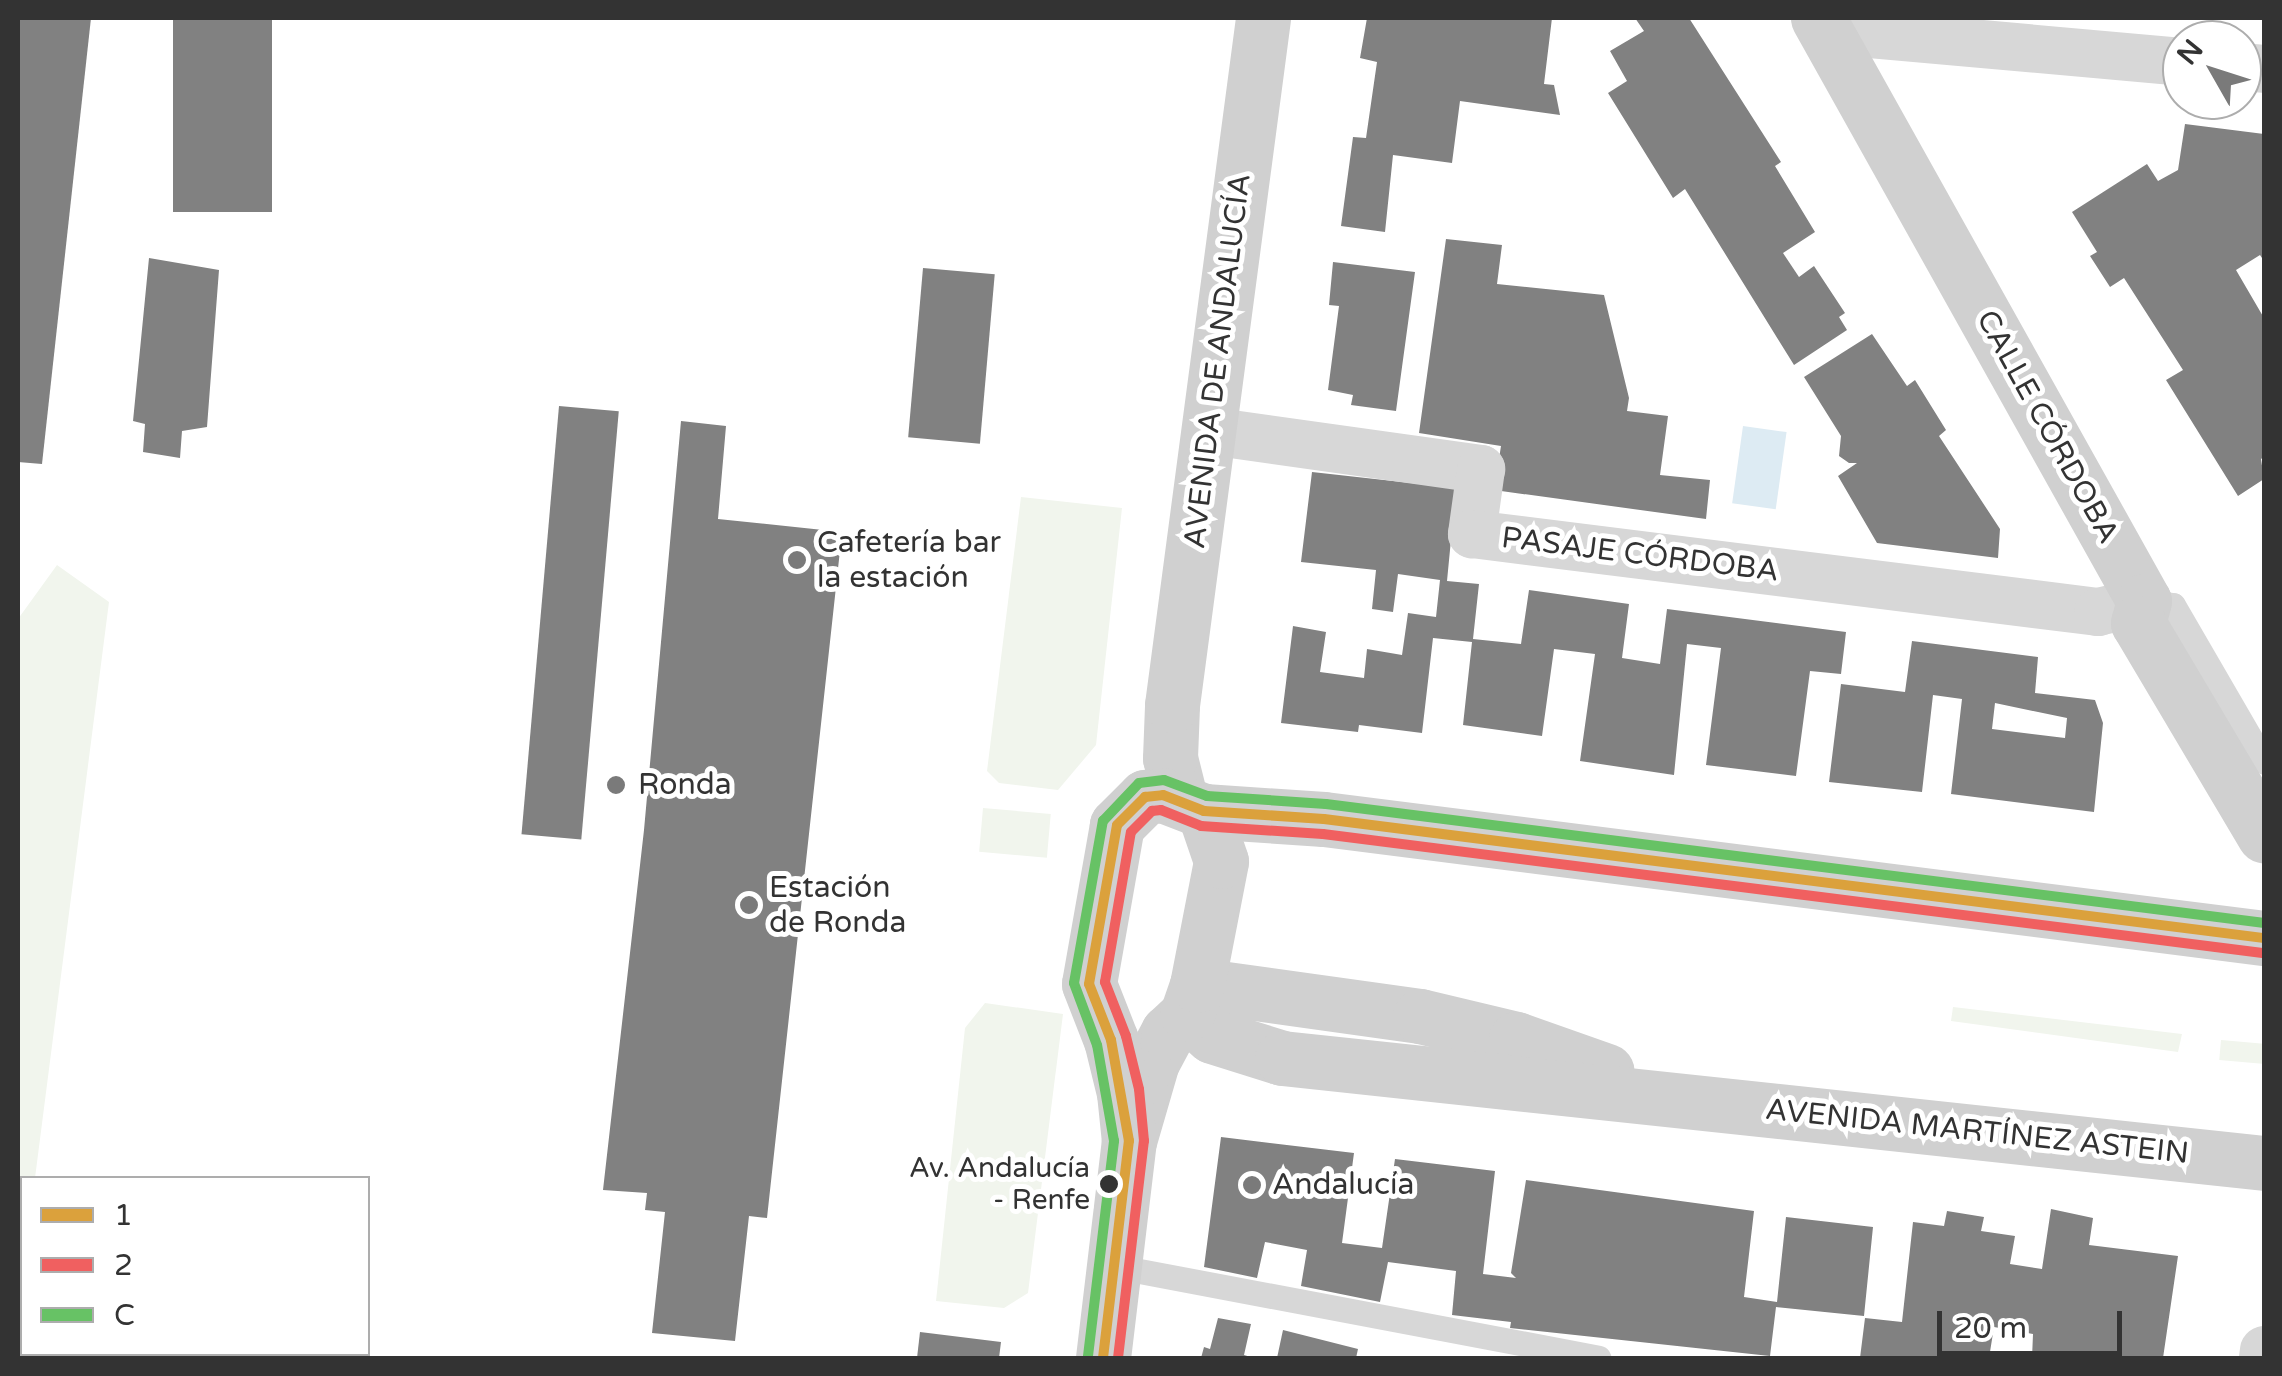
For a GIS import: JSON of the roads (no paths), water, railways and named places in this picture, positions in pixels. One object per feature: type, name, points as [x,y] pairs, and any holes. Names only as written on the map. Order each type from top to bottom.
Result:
[{"type":"main road","name":"AVENIDA DE ANDALUCÍA","points":[[1103,1358],[1129,1141],[1141,1090],[1184,1011],[1221,860],[1172,806],[1172,705],[1263,18]]},
{"type":"main road","name":"CALLE CÓRDOBA","points":[[1821,24],[2144,601],[2138,623],[2264,835]]},
{"type":"main road","name":"AVENIDA DE ANDALUCÍA","points":[[1129,1141],[1124,1093],[1089,984],[1117,826],[1172,806]]},
{"type":"main road","points":[[1172,806],[1324,819],[2264,938]]},
{"type":"main road","points":[[1101,1014],[1125,1033],[1149,1038],[1184,1011]]},
{"type":"main road","name":"AVENIDA MARTÍNEZ ASTEIN","points":[[1184,1011],[1212,1036],[1282,1058],[2264,1163]]},
{"type":"main road","name":"AVENIDA MARTÍNEZ ASTEIN","points":[[1184,1011],[1420,1016],[1516,1039],[1690,1100]]},
{"type":"street","points":[[1821,24],[2162,60]]},
{"type":"street","name":"PASAJE CÓRDOBA","points":[[1210,431],[1481,469],[1472,534],[2098,612],[2144,601]]},
{"type":"street","points":[[2263,1358],[2264,1350]]},
{"type":"lane","points":[[2144,601],[2172,605],[2264,762]]},
{"type":"lane","points":[[1113,1266],[1598,1358]]},
{"type":"place","name":"Cafetería bar la estación","points":[[797,560]]},
{"type":"place","name":"Ronda","points":[[616,785]]},
{"type":"place","name":"Estación de Ronda","points":[[749,905]]},
{"type":"place","name":"Av. Andalucía - Renfe","points":[[1109,1184]]},
{"type":"place","name":"Andalucía","points":[[1252,1185]]}]
